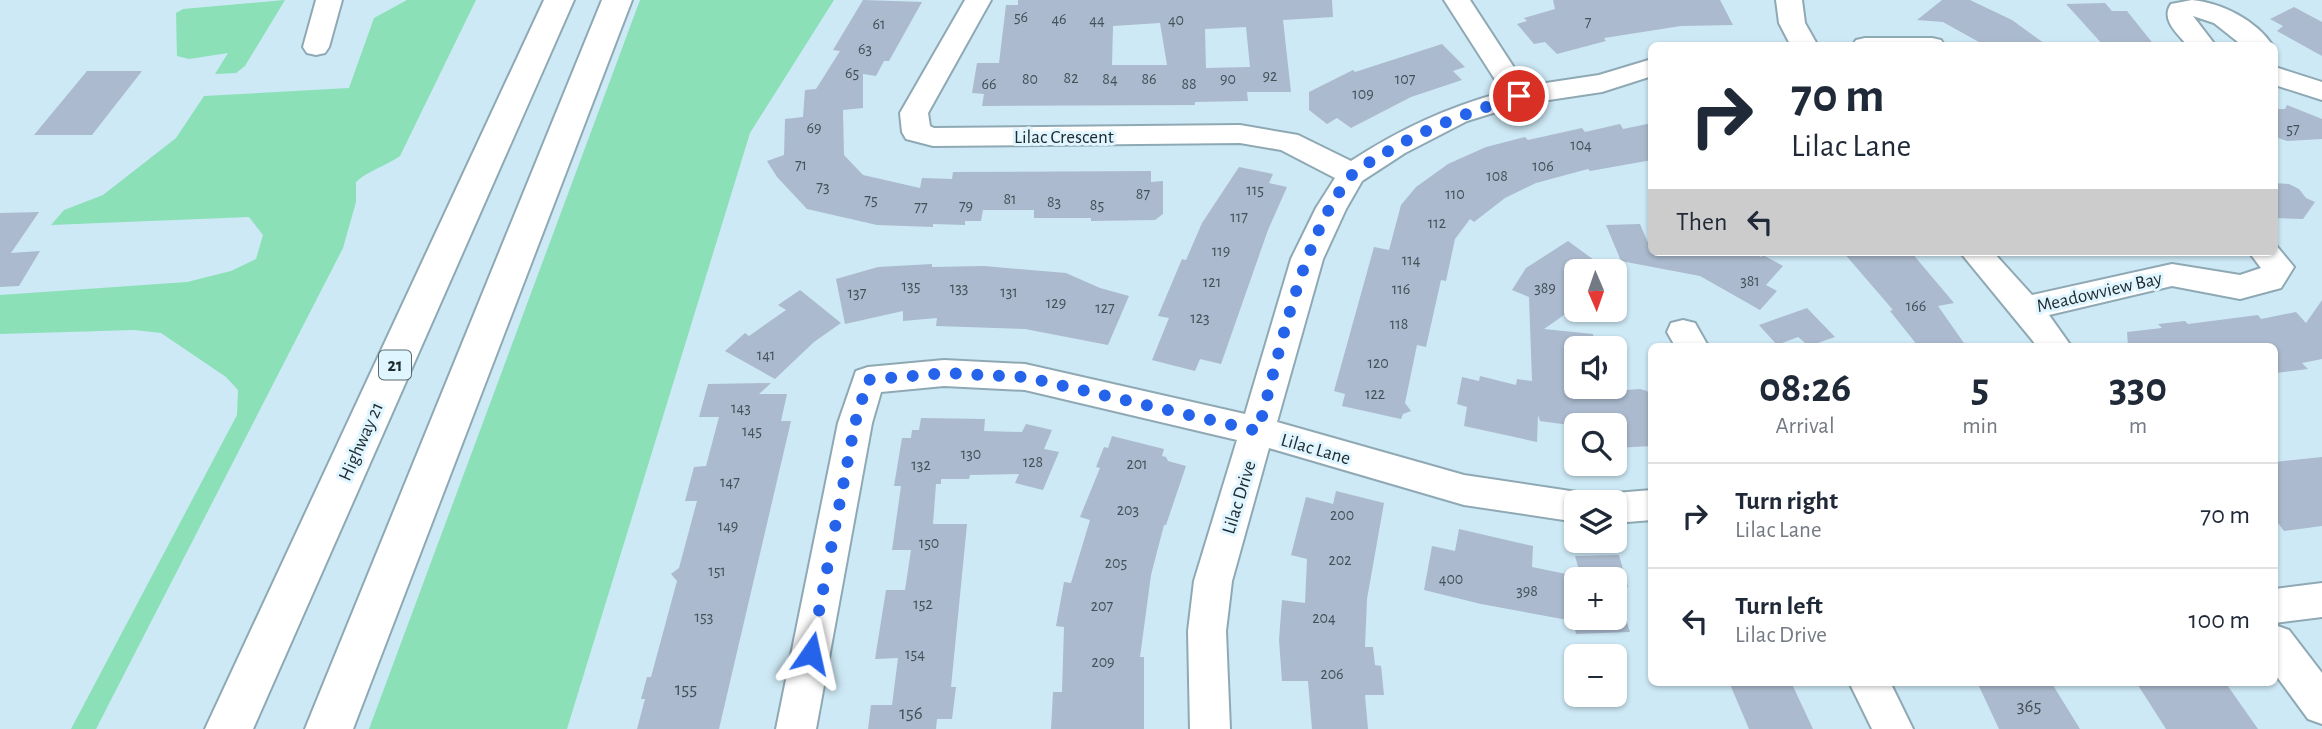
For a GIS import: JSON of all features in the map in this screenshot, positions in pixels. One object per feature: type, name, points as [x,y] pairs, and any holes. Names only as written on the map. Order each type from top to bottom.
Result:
[{"type":"main road","name":"Highway 21","points":[[229,729],[559,0]]},
{"type":"main road","points":[[329,729],[617,0]]},
{"type":"street","points":[[316,47],[329,0]]},
{"type":"street","name":"Lilac Crescent","points":[[978,0],[914,113],[916,132],[933,137],[1251,135],[1288,142],[1352,174]]},
{"type":"street","points":[[1457,0],[1519,96]]},
{"type":"street","points":[[1789,0],[1792,23],[1803,42]]},
{"type":"street","points":[[2199,42],[2181,21],[2180,9],[2190,7],[2213,11],[2255,42]]},
{"type":"street","points":[[2278,61],[2314,88]]},
{"type":"street","name":"Lilac Drive","points":[[1210,729],[1207,631],[1213,581],[1307,259],[1331,208],[1352,174],[1395,146],[1457,115],[1519,96],[1602,83],[1648,68]]},
{"type":"street","points":[[2278,77],[2314,88]]},
{"type":"street","name":"Lilac Drive","points":[[1602,83],[1648,83]]},
{"type":"street","points":[[1979,256],[2053,343]]},
{"type":"street","name":"Meadowview Bay","points":[[2025,308],[2181,263],[2240,287],[2270,280],[2278,267],[2268,256]]},
{"type":"street","name":"Lilac Lane","points":[[796,729],[855,423],[868,380],[944,373],[1025,377],[1258,431],[1464,490],[1564,505]]},
{"type":"street","points":[[1627,507],[1648,505]]},
{"type":"street","points":[[2278,607],[2322,600]]},
{"type":"street","points":[[2278,647],[2322,705]]},
{"type":"street","points":[[1871,686],[1893,729]]},
{"type":"green space","points":[[285,0],[245,66],[236,73],[215,74],[228,53],[189,59],[177,56],[176,13],[183,9]]},
{"type":"green space","points":[[407,0],[476,0],[400,156],[356,182],[356,202],[343,248],[96,729],[71,729],[237,415],[238,390],[226,377],[161,333],[134,330],[0,334],[0,295],[187,282],[231,271],[256,259],[263,235],[249,217],[51,225],[64,210],[103,195],[176,138],[204,96],[349,88],[374,18]]},
{"type":"green space","points":[[640,0],[834,0],[750,133],[567,729],[369,729]]},
{"type":"building","points":[[863,0],[922,2],[889,61],[884,61],[876,76],[863,74],[863,108],[843,110],[844,155],[863,175],[920,188],[922,178],[952,179],[953,172],[1151,171],[1151,182],[1163,181],[1163,214],[1155,220],[1091,221],[1091,218],[1034,218],[1034,210],[983,210],[981,221],[965,221],[965,225],[933,224],[933,227],[877,225],[807,209],[777,177],[767,161],[784,155],[785,119],[803,117],[805,90],[816,89],[840,51],[833,50]]},
{"type":"building","points":[[1018,0],[1332,0],[1333,17],[1283,20],[1291,92],[1247,92],[1248,101],[1195,102],[1195,105],[982,106],[984,94],[972,93],[977,63],[999,63],[1006,5],[1018,5]],"holes":[[[1160,23],[1167,65],[1112,65],[1113,26]],[[1246,27],[1250,67],[1206,68],[1205,29]]]},
{"type":"building","points":[[1553,0],[1720,0],[1733,25],[1681,26],[1604,38],[1606,41],[1557,54],[1545,42],[1534,44],[1517,24],[1527,21],[1524,18],[1555,9]]},
{"type":"building","points":[[1942,0],[1970,0],[2012,20],[2042,42],[1979,42],[1943,22],[1917,20]]},
{"type":"building","points":[[2105,3],[2112,11],[2127,11],[2152,42],[2100,42],[2066,4]]},
{"type":"building","points":[[2294,7],[2322,22],[2322,56],[2277,31],[2283,26],[2270,19]]},
{"type":"building","points":[[1442,44],[1465,67],[1453,71],[1462,80],[1411,97],[1351,128],[1337,118],[1327,124],[1309,110],[1309,92],[1353,70],[1355,72]]},
{"type":"building","points":[[87,71],[142,71],[92,135],[34,135]]},
{"type":"building","points":[[2287,105],[2322,119],[2322,139],[2287,141],[2278,138],[2278,109],[2285,109]]},
{"type":"building","points":[[1620,124],[1623,129],[1648,124],[1648,161],[1590,171],[1588,169],[1536,183],[1505,198],[1474,222],[1470,219],[1455,239],[1446,281],[1441,280],[1426,347],[1417,345],[1405,403],[1411,411],[1403,414],[1401,419],[1342,406],[1345,394],[1334,391],[1374,247],[1389,250],[1401,205],[1416,187],[1448,164],[1486,147],[1525,137],[1528,140],[1582,128],[1585,132]]},
{"type":"building","points":[[1239,167],[1273,174],[1269,183],[1287,187],[1268,230],[1221,364],[1200,359],[1195,371],[1152,360],[1169,318],[1158,316],[1182,259],[1186,260],[1202,223]]},
{"type":"building","points":[[2278,183],[2289,184],[2299,189],[2306,198],[2315,202],[2303,219],[2278,218]]},
{"type":"building","points":[[39,212],[11,253],[40,251],[19,286],[0,287],[0,213]]},
{"type":"building","points":[[1640,224],[1648,243],[1648,256],[1765,256],[1783,266],[1766,285],[1777,291],[1760,310],[1700,276],[1620,259],[1606,225]]},
{"type":"building","points":[[1568,241],[1593,259],[1564,259],[1564,315],[1544,329],[1593,334],[1564,336],[1564,399],[1627,399],[1627,390],[1647,391],[1648,446],[1627,447],[1627,413],[1564,413],[1564,424],[1540,421],[1538,415],[1537,442],[1464,426],[1467,407],[1457,404],[1462,377],[1479,381],[1480,376],[1516,385],[1517,379],[1532,381],[1529,297],[1512,290],[1526,268]]},
{"type":"building","points":[[1846,256],[1914,256],[1954,303],[1938,306],[1964,343],[1916,343],[1890,311],[1893,310]]},
{"type":"building","points":[[932,264],[932,267],[984,266],[1066,273],[1100,288],[1129,296],[1108,345],[1025,329],[936,326],[937,318],[903,321],[903,311],[845,324],[836,279],[878,267]]},
{"type":"building","points":[[800,290],[841,323],[814,342],[775,379],[725,351],[745,333],[749,336],[786,310],[778,305]]},
{"type":"building","points":[[2322,300],[2322,359],[2302,363],[2308,369],[2278,373],[2278,343],[2128,343],[2127,332],[2162,328],[2158,324],[2185,321],[2188,324],[2258,315],[2261,319],[2296,312],[2306,323]]},
{"type":"building","points":[[1807,308],[1835,337],[1818,343],[1805,343],[1798,337],[1775,343],[1759,325]]},
{"type":"building","points":[[771,383],[759,394],[787,394],[781,421],[791,421],[719,729],[637,729],[645,699],[641,699],[647,677],[651,677],[677,581],[671,574],[679,568],[697,501],[685,501],[694,467],[706,466],[719,417],[699,417],[708,384]]},
{"type":"building","points":[[921,418],[985,419],[984,431],[1022,432],[1026,424],[1052,430],[1044,449],[1059,452],[1043,490],[1015,483],[1019,474],[970,475],[969,479],[941,479],[941,484],[936,484],[933,524],[967,524],[951,687],[956,687],[952,719],[937,719],[936,729],[868,729],[871,705],[892,705],[898,658],[875,659],[886,590],[905,590],[911,550],[892,550],[901,486],[894,486],[902,438],[911,438],[912,430],[919,430]]},
{"type":"building","points":[[1112,436],[1164,449],[1162,456],[1168,461],[1186,466],[1164,525],[1151,575],[1140,657],[1144,657],[1144,729],[1051,729],[1053,692],[1062,692],[1064,627],[1056,626],[1064,582],[1071,583],[1090,520],[1080,517],[1100,468],[1096,467]]},
{"type":"building","points":[[2322,457],[2322,526],[2284,531],[2278,523],[2278,462]]},
{"type":"building","points":[[1336,491],[1384,503],[1367,599],[1365,647],[1373,647],[1375,665],[1381,666],[1384,695],[1365,695],[1368,729],[1312,729],[1308,681],[1282,681],[1279,640],[1282,600],[1305,603],[1307,559],[1291,555],[1306,497],[1333,504]]},
{"type":"building","points":[[1459,529],[1533,546],[1532,567],[1564,574],[1564,619],[1424,590],[1432,546],[1455,551]]},
{"type":"building","points":[[1619,555],[1622,567],[1578,567],[1575,556]]},
{"type":"building","points":[[1627,622],[1630,632],[1576,634],[1575,630],[1627,630]]},
{"type":"building","points":[[1731,686],[1793,686],[1813,729],[1749,729]]},
{"type":"building","points":[[1979,686],[2053,686],[2080,729],[1999,729]]},
{"type":"building","points":[[2139,686],[2228,686],[2258,729],[2166,729]]},
{"type":"route","points":[[811,653],[855,423],[868,380],[944,373],[1025,377],[1258,431],[1307,259],[1331,208],[1352,174],[1395,146],[1457,115],[1519,96]]}]
